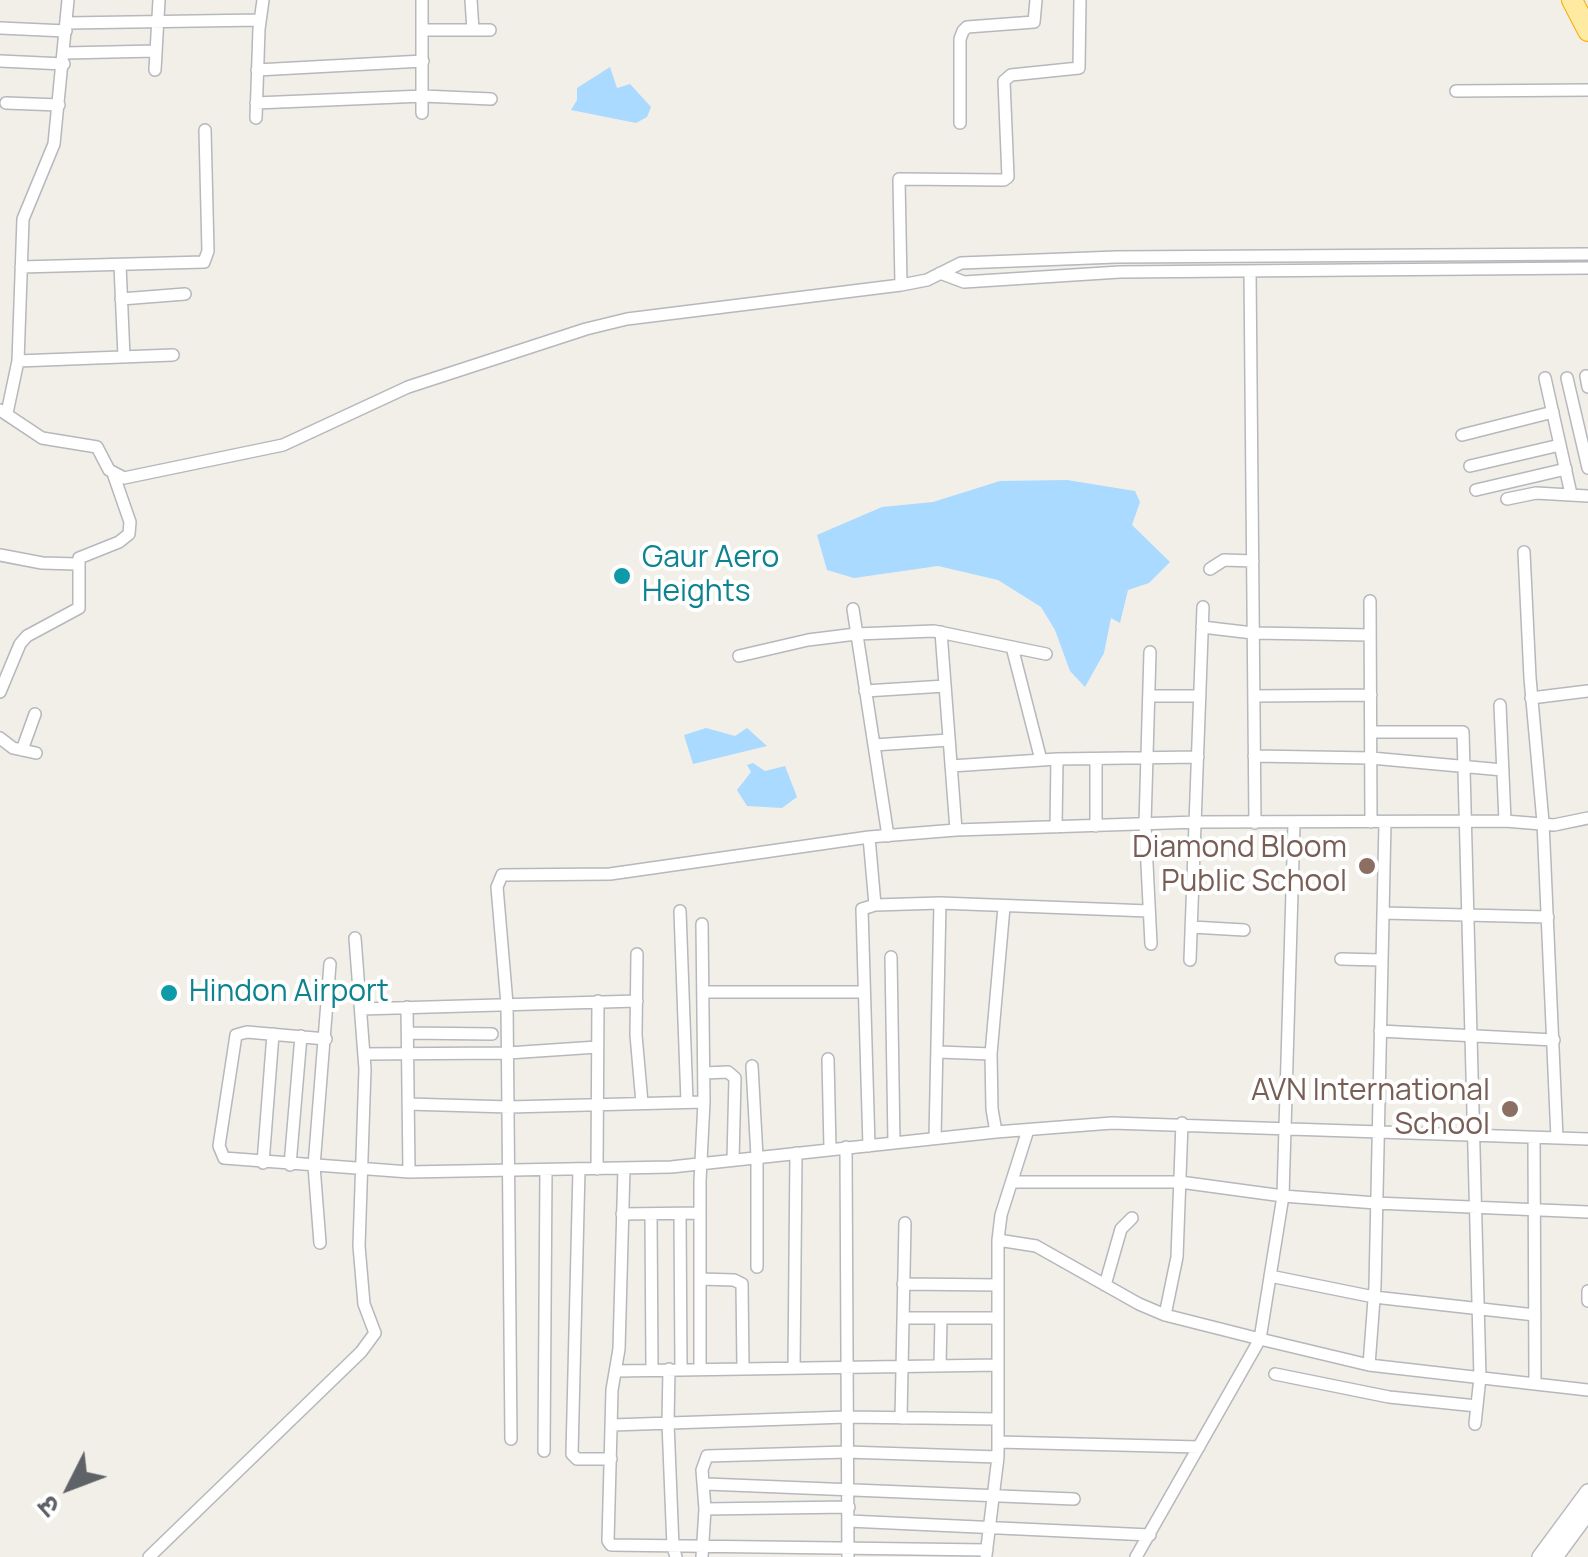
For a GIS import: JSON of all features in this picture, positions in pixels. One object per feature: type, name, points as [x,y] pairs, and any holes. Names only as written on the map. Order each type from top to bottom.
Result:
[{"type":"highway","points":[[1572,0],[1588,31]]},
{"type":"main road","points":[[1540,1557],[1588,1492]]},
{"type":"main road","points":[[1555,1557],[1588,1512]]},
{"type":"street","points":[[0,692],[27,636],[80,608],[78,564],[83,554],[119,542],[129,534],[130,522],[114,476],[97,447],[42,438],[3,411],[18,360],[23,219],[54,144],[68,0]]},
{"type":"street","points":[[155,70],[159,0]]},
{"type":"street","points":[[256,118],[256,70],[264,0]]},
{"type":"street","points":[[422,0],[422,113]]},
{"type":"street","points":[[471,0],[473,30]]},
{"type":"street","points":[[960,122],[963,32],[967,26],[1034,22],[1036,0]]},
{"type":"street","points":[[902,285],[898,179],[1008,178],[1004,81],[1011,75],[1079,68],[1080,0]]},
{"type":"street","points":[[0,28],[260,20]]},
{"type":"street","points":[[424,30],[490,30]]},
{"type":"street","points":[[0,61],[156,51]]},
{"type":"street","points":[[256,70],[423,61]]},
{"type":"street","points":[[1456,91],[1588,90]]},
{"type":"street","points":[[256,103],[423,96],[491,99]]},
{"type":"street","points":[[6,103],[59,105]]},
{"type":"street","points":[[21,266],[197,264],[207,257],[205,130]]},
{"type":"street","points":[[114,476],[130,478],[283,445],[408,387],[586,329],[627,319],[902,285],[927,280],[961,263],[1588,254]]},
{"type":"street","points":[[1303,256],[1303,270]]},
{"type":"street","points":[[120,265],[124,357]]},
{"type":"street","points":[[940,273],[964,282],[1120,272],[1588,268]]},
{"type":"street","points":[[1250,271],[1255,824]]},
{"type":"street","points":[[122,300],[185,294]]},
{"type":"street","points":[[18,360],[173,355]]},
{"type":"street","points":[[1545,378],[1571,494]]},
{"type":"street","points":[[1567,378],[1588,468]]},
{"type":"street","points":[[1462,435],[1553,412]]},
{"type":"street","points":[[1470,466],[1560,445]]},
{"type":"street","points":[[1476,490],[1566,469]]},
{"type":"street","points":[[1506,499],[1536,493],[1588,496]]},
{"type":"street","points":[[1524,552],[1531,698],[1543,822],[1557,1138]]},
{"type":"street","points":[[0,554],[42,563],[78,564]]},
{"type":"street","points":[[1210,569],[1224,560],[1253,561]]},
{"type":"street","points":[[1370,601],[1371,758],[1382,913],[1370,1365]]},
{"type":"street","points":[[1190,960],[1203,606]]},
{"type":"street","points":[[854,609],[888,836]]},
{"type":"street","points":[[1202,627],[1370,635]]},
{"type":"street","points":[[941,632],[956,830]]},
{"type":"street","points":[[739,656],[856,634],[941,632],[1046,654]]},
{"type":"street","points":[[1012,647],[1041,760]]},
{"type":"street","points":[[1150,652],[1146,824],[1151,944]]},
{"type":"street","points":[[866,691],[945,686]]},
{"type":"street","points":[[1531,698],[1588,691]]},
{"type":"street","points":[[1254,696],[1370,695]]},
{"type":"street","points":[[1149,696],[1200,696]]},
{"type":"street","points":[[1500,705],[1506,821]]},
{"type":"street","points":[[22,750],[36,714]]},
{"type":"street","points":[[1371,732],[1463,732],[1480,1377],[1475,1424]]},
{"type":"street","points":[[0,738],[6,744],[36,753]]},
{"type":"street","points":[[874,745],[948,740]]},
{"type":"street","points":[[1254,756],[1371,758],[1503,770]]},
{"type":"street","points":[[950,766],[1198,757]]},
{"type":"street","points":[[1056,827],[1057,760]]},
{"type":"street","points":[[1096,760],[1096,826]]},
{"type":"street","points":[[512,1440],[507,1004],[497,888],[502,875],[610,874],[869,838],[956,830],[1197,822],[1574,824],[1588,818]]},
{"type":"street","points":[[1136,1557],[1260,1339],[1283,1196],[1288,1129],[1294,824]]},
{"type":"street","points":[[869,838],[875,905]]},
{"type":"street","points":[[869,1146],[862,909],[940,903],[1149,912]]},
{"type":"street","points":[[934,1138],[940,903]]},
{"type":"street","points":[[996,1132],[991,1054],[1004,906]]},
{"type":"street","points":[[680,911],[686,1102]]},
{"type":"street","points":[[1382,913],[1548,916]]},
{"type":"street","points":[[700,1368],[702,924]]},
{"type":"street","points":[[1192,927],[1244,930]]},
{"type":"street","points":[[148,1557],[361,1352],[375,1333],[364,1304],[360,1246],[364,1054],[355,938]]},
{"type":"street","points":[[637,954],[642,1104]]},
{"type":"street","points":[[891,957],[894,1143]]},
{"type":"street","points":[[1341,959],[1382,960]]},
{"type":"street","points":[[320,1243],[314,1166],[330,964]]},
{"type":"street","points":[[703,992],[864,992]]},
{"type":"street","points":[[597,1169],[598,1001]]},
{"type":"street","points":[[361,1009],[637,1001]]},
{"type":"street","points":[[407,1007],[409,1172]]},
{"type":"street","points":[[1380,1031],[1554,1040]]},
{"type":"street","points":[[326,1038],[240,1032],[234,1039],[220,1146],[220,1153],[228,1160],[409,1172],[624,1168],[1094,1123],[1588,1139]]},
{"type":"street","points":[[408,1033],[492,1034]]},
{"type":"street","points":[[263,1163],[273,1034]]},
{"type":"street","points":[[290,1165],[301,1036]]},
{"type":"street","points":[[866,1046],[892,1044]]},
{"type":"street","points":[[364,1054],[508,1053],[597,1047]]},
{"type":"street","points":[[938,1052],[991,1054]]},
{"type":"street","points":[[828,1059],[830,1149]]},
{"type":"street","points":[[752,1066],[757,1267]]},
{"type":"street","points":[[704,1073],[728,1072],[735,1078],[733,1160]]},
{"type":"street","points":[[408,1104],[509,1107],[704,1102]]},
{"type":"street","points":[[1165,1314],[1176,1257],[1182,1123]]},
{"type":"street","points":[[624,1168],[608,1540],[616,1547],[639,1552],[986,1553],[998,1457],[998,1240],[1028,1130]]},
{"type":"street","points":[[1534,1138],[1535,1382]]},
{"type":"street","points":[[846,1147],[848,1553]]},
{"type":"street","points":[[794,1368],[796,1153]]},
{"type":"street","points":[[579,1169],[572,1454],[576,1459],[611,1459]]},
{"type":"street","points":[[544,1451],[546,1170]]},
{"type":"street","points":[[1012,1182],[1180,1182],[1376,1204],[1588,1212]]},
{"type":"street","points":[[622,1214],[700,1213]]},
{"type":"street","points":[[651,1214],[652,1369]]},
{"type":"street","points":[[674,1552],[668,1424],[675,1369],[680,1214]]},
{"type":"street","points":[[1105,1285],[1122,1229],[1132,1218]]},
{"type":"street","points":[[901,1418],[905,1223]]},
{"type":"street","points":[[998,1240],[1036,1246],[1165,1314],[1260,1339],[1370,1365],[1588,1390]]},
{"type":"street","points":[[1270,1276],[1374,1297],[1535,1315]]},
{"type":"street","points":[[700,1279],[734,1280],[742,1284],[742,1368]]},
{"type":"street","points":[[903,1284],[998,1285]]},
{"type":"street","points":[[1588,1291],[1588,1301]]},
{"type":"street","points":[[902,1318],[998,1318]]},
{"type":"street","points":[[940,1365],[941,1318]]},
{"type":"street","points":[[616,1371],[998,1364]]},
{"type":"street","points":[[1274,1374],[1371,1394],[1477,1406]]},
{"type":"street","points":[[612,1425],[846,1417],[998,1419]]},
{"type":"street","points":[[998,1442],[1200,1447]]},
{"type":"street","points":[[703,1552],[702,1470],[707,1456],[847,1452],[998,1457]]},
{"type":"street","points":[[707,1484],[1074,1499]]},
{"type":"street","points":[[705,1510],[849,1507]]},
{"type":"street","points":[[849,1521],[1150,1536]]},
{"type":"water","points":[[610,67],[617,88],[630,84],[651,107],[647,117],[636,123],[571,110],[577,100],[577,88]]},
{"type":"water","points":[[1067,480],[1135,491],[1140,502],[1132,525],[1170,562],[1149,583],[1128,590],[1120,623],[1111,618],[1104,653],[1085,687],[1070,671],[1055,630],[1041,607],[998,580],[938,566],[854,578],[827,570],[817,535],[882,507],[933,502],[1000,481]]},
{"type":"water","points":[[706,728],[735,736],[747,728],[767,746],[693,764],[684,735]]},
{"type":"water","points":[[753,763],[765,771],[785,766],[797,797],[782,808],[747,806],[737,790],[751,772],[747,765]]},
{"type":"place","name":"Gaur Aero Heights","points":[[622,576]]},
{"type":"place","name":"Diamond Bloom Public School","points":[[1367,866]]},
{"type":"place","name":"Hindon Airport","points":[[169,993]]},
{"type":"place","name":"AVN International School","points":[[1510,1109]]}]
